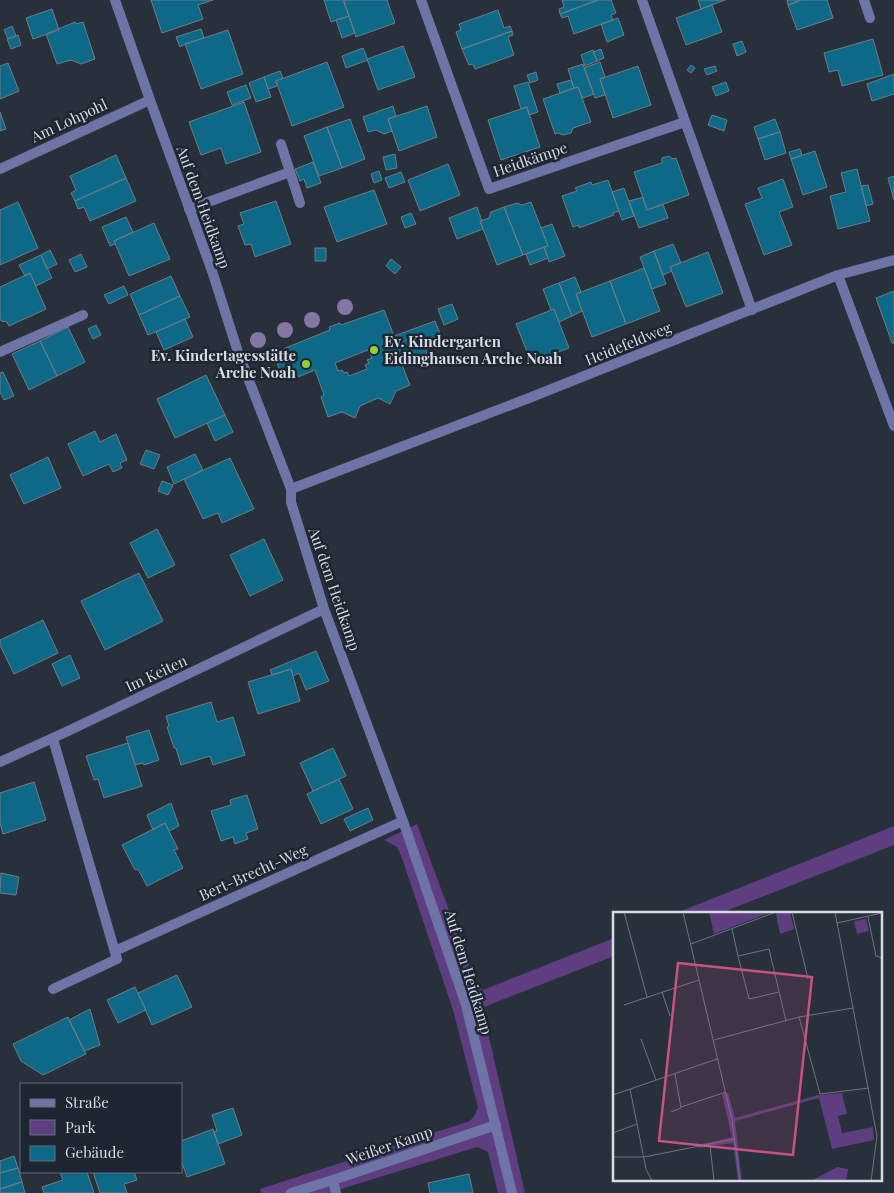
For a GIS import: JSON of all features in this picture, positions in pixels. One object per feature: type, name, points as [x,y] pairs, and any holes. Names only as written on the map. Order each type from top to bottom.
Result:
[{"type":"street","name":"Auf dem Heidkamp","points":[[115,0],[212,270],[238,352],[291,489],[291,502],[324,609],[403,821],[466,1005],[512,1193]]},
{"type":"street","name":"Heidkämpe","points":[[421,0],[489,189],[685,122]]},
{"type":"street","points":[[642,0],[752,310]]},
{"type":"street","points":[[864,0],[870,18]]},
{"type":"street","name":"Am Lohpohl","points":[[0,168],[150,100]]},
{"type":"street","points":[[281,144],[300,203]]},
{"type":"street","points":[[189,209],[290,172]]},
{"type":"street","name":"Heidefeldweg","points":[[291,489],[529,398],[838,275],[894,260]]},
{"type":"street","points":[[838,275],[894,426]]},
{"type":"street","points":[[0,352],[83,315]]},
{"type":"street","name":"Im Keiten","points":[[0,762],[324,609]]},
{"type":"street","points":[[53,738],[115,951]]},
{"type":"street","name":"Bert-Brecht-Weg","points":[[53,989],[117,959],[115,951],[403,821]]},
{"type":"street","name":"Weißer Kamp","points":[[291,1193],[496,1125]]},
{"type":"street","points":[[333,1180],[336,1193]]},
{"type":"green space","points":[[417,824],[477,986],[483,990],[613,938],[613,956],[484,1007],[484,1016],[525,1193],[498,1193],[488,1152],[477,1147],[328,1193],[261,1193],[260,1189],[470,1121],[478,1107],[453,1010],[402,858],[397,847],[384,840]]},
{"type":"green space","points":[[894,826],[894,845],[724,912],[679,912]]},
{"type":"building","points":[[151,0],[213,0],[198,5],[203,19],[162,33]]},
{"type":"building","points":[[324,0],[343,0],[349,16],[331,22]]},
{"type":"building","points":[[387,0],[395,23],[356,37],[344,1]]},
{"type":"building","points":[[562,0],[598,0],[560,14],[559,9],[564,7]]},
{"type":"building","points":[[598,0],[611,0],[616,13],[611,15],[613,20],[574,34],[568,16],[562,18],[560,14]]},
{"type":"building","points":[[698,0],[725,0],[701,9]]},
{"type":"building","points":[[787,0],[801,0],[788,5]]},
{"type":"building","points":[[801,0],[827,0],[833,18],[797,30],[788,5]]},
{"type":"building","points":[[712,5],[722,32],[686,45],[676,18]]},
{"type":"building","points":[[52,9],[59,30],[33,39],[26,18]]},
{"type":"building","points":[[498,10],[504,28],[510,26],[512,31],[462,49],[456,32],[461,30],[459,24]]},
{"type":"building","points":[[349,16],[355,33],[342,38],[336,20]]},
{"type":"building","points":[[618,18],[624,35],[607,42],[601,24]]},
{"type":"building","points":[[75,22],[76,24],[83,22],[95,59],[81,64],[71,60],[57,64],[46,34]]},
{"type":"building","points":[[12,26],[16,36],[8,39],[4,30]]},
{"type":"building","points":[[201,29],[204,38],[180,47],[176,37]]},
{"type":"building","points":[[228,30],[243,74],[201,89],[185,44]]},
{"type":"building","points":[[512,31],[513,35],[508,37],[514,55],[475,69],[473,64],[469,65],[462,49]]},
{"type":"building","points":[[18,35],[21,45],[11,49],[7,39]]},
{"type":"building","points":[[873,39],[883,75],[842,86],[838,70],[829,72],[824,53]]},
{"type":"building","points":[[742,41],[746,52],[737,56],[733,44]]},
{"type":"building","points":[[403,46],[415,77],[378,90],[367,59]]},
{"type":"building","points":[[363,48],[368,60],[346,68],[342,56]]},
{"type":"building","points":[[601,49],[604,58],[597,61],[593,52]]},
{"type":"building","points":[[593,50],[597,61],[585,66],[581,55]]},
{"type":"building","points":[[327,62],[344,107],[292,126],[276,81]]},
{"type":"building","points":[[600,62],[605,77],[600,79],[605,95],[595,98],[584,68]]},
{"type":"building","points":[[8,63],[19,91],[0,99],[0,66]]},
{"type":"building","points":[[583,64],[594,94],[583,98],[578,87],[574,88],[568,69]]},
{"type":"building","points":[[691,65],[695,68],[691,73],[687,70]]},
{"type":"building","points":[[638,66],[651,105],[613,118],[600,79]]},
{"type":"building","points":[[715,66],[717,71],[707,75],[704,69]]},
{"type":"building","points":[[280,71],[283,78],[276,81],[277,86],[268,89],[264,77]]},
{"type":"building","points":[[536,72],[538,80],[530,83],[527,75]]},
{"type":"building","points":[[894,74],[894,94],[872,101],[867,84]]},
{"type":"building","points":[[264,77],[271,97],[256,102],[249,83]]},
{"type":"building","points":[[571,80],[574,88],[560,93],[557,84]]},
{"type":"building","points":[[528,82],[538,112],[529,115],[527,107],[521,109],[514,86]]},
{"type":"building","points":[[726,82],[729,91],[716,96],[712,87]]},
{"type":"building","points":[[246,85],[251,98],[232,105],[227,92]]},
{"type":"building","points":[[578,87],[591,122],[573,128],[571,133],[555,134],[543,99]]},
{"type":"building","points":[[244,102],[261,152],[226,164],[221,148],[201,155],[189,122]]},
{"type":"building","points":[[393,106],[396,116],[388,119],[392,131],[384,134],[376,130],[368,132],[363,117]]},
{"type":"building","points":[[427,106],[437,137],[399,151],[388,119]]},
{"type":"building","points":[[527,107],[540,147],[501,160],[488,120]]},
{"type":"building","points":[[0,112],[6,129],[0,131]]},
{"type":"building","points":[[712,115],[727,120],[724,131],[708,125]]},
{"type":"building","points":[[350,119],[365,159],[342,168],[327,127]]},
{"type":"building","points":[[775,119],[780,132],[758,139],[754,127]]},
{"type":"building","points":[[327,127],[342,168],[319,176],[304,136]]},
{"type":"building","points":[[780,132],[786,153],[765,160],[758,139]]},
{"type":"building","points":[[800,149],[802,155],[791,159],[789,152]]},
{"type":"building","points":[[815,151],[827,187],[803,195],[791,159]]},
{"type":"building","points":[[395,154],[397,168],[386,170],[383,157]]},
{"type":"building","points":[[116,155],[126,178],[75,201],[71,193],[76,190],[70,176]]},
{"type":"building","points":[[669,156],[673,159],[676,158],[689,195],[647,210],[634,172],[662,163],[662,158]]},
{"type":"building","points":[[313,162],[321,183],[307,188],[304,179],[300,181],[295,169]]},
{"type":"building","points":[[448,164],[460,195],[420,211],[408,180]]},
{"type":"building","points":[[857,169],[870,221],[838,229],[830,196],[846,192],[841,173]]},
{"type":"building","points":[[379,171],[382,180],[374,183],[371,174]]},
{"type":"building","points":[[401,172],[405,182],[389,188],[385,178]]},
{"type":"building","points":[[894,176],[894,200],[888,178]]},
{"type":"building","points":[[126,178],[136,201],[90,221],[84,207],[78,209],[75,201]]},
{"type":"building","points":[[783,179],[793,207],[779,212],[792,245],[764,255],[745,204],[762,198],[758,188]]},
{"type":"building","points":[[608,180],[619,211],[613,213],[614,215],[579,228],[579,225],[573,227],[562,196],[577,191],[575,188],[591,182],[592,185]]},
{"type":"building","points":[[868,185],[873,204],[866,206],[861,186]]},
{"type":"building","points":[[624,188],[634,216],[622,220],[612,192]]},
{"type":"building","points":[[374,190],[387,224],[337,242],[324,207]]},
{"type":"building","points":[[643,197],[647,210],[663,204],[668,218],[639,228],[629,201]]},
{"type":"building","points":[[276,201],[291,244],[255,257],[251,244],[245,245],[238,226],[244,224],[240,213]]},
{"type":"building","points":[[18,202],[38,248],[0,265],[0,210]]},
{"type":"building","points":[[531,202],[548,246],[523,255],[504,207],[517,203],[522,205]]},
{"type":"building","points":[[477,207],[483,229],[457,239],[449,218]]},
{"type":"building","points":[[504,207],[523,255],[497,265],[480,221],[489,218],[491,212]]},
{"type":"building","points":[[411,213],[416,224],[405,228],[401,217]]},
{"type":"building","points":[[126,217],[133,232],[114,241],[115,244],[110,246],[102,227]]},
{"type":"building","points":[[154,223],[170,259],[129,276],[114,241]]},
{"type":"building","points":[[552,224],[565,256],[549,262],[544,247],[548,246],[541,228]]},
{"type":"building","points":[[673,244],[681,263],[670,267],[672,271],[663,275],[654,251]]},
{"type":"building","points":[[544,247],[548,258],[530,265],[526,254]]},
{"type":"building","points":[[315,248],[326,248],[326,261],[315,261]]},
{"type":"building","points":[[50,250],[57,264],[47,269],[41,255]]},
{"type":"building","points":[[654,251],[666,284],[652,289],[640,257]]},
{"type":"building","points":[[708,252],[723,293],[686,307],[670,267]]},
{"type":"building","points":[[81,254],[87,267],[75,272],[69,260]]},
{"type":"building","points":[[41,255],[52,278],[36,286],[30,273],[25,276],[19,265]]},
{"type":"building","points":[[391,259],[401,267],[395,274],[386,266]]},
{"type":"building","points":[[644,268],[660,311],[626,324],[610,281]]},
{"type":"building","points":[[30,273],[46,309],[9,326],[7,322],[0,319],[0,287]]},
{"type":"building","points":[[171,276],[180,296],[139,315],[130,294]]},
{"type":"building","points":[[575,277],[581,292],[576,294],[582,311],[572,316],[559,283]]},
{"type":"building","points":[[610,281],[626,324],[592,337],[576,294]]},
{"type":"building","points":[[559,283],[572,316],[559,322],[554,309],[551,310],[543,289]]},
{"type":"building","points":[[124,286],[128,295],[109,304],[104,295]]},
{"type":"building","points":[[894,291],[894,343],[892,343],[876,298]]},
{"type":"building","points":[[180,296],[190,317],[148,335],[139,315]]},
{"type":"building","points":[[452,304],[458,319],[444,325],[438,309]]},
{"type":"building","points":[[554,309],[569,348],[531,362],[516,324]]},
{"type":"building","name":"Ev. Kindertagesstätte Arche Noah","points":[[384,310],[394,336],[435,321],[443,341],[429,346],[424,359],[411,354],[393,360],[396,367],[402,365],[410,385],[396,391],[390,404],[378,398],[360,406],[355,418],[342,412],[328,417],[321,397],[324,395],[315,370],[293,379],[290,371],[281,373],[273,353],[330,330],[329,327],[340,323],[341,325]],"holes":[[[368,350],[372,358],[367,360],[369,363],[365,365],[367,369],[349,376],[347,372],[338,371],[335,363]]]},
{"type":"building","points":[[185,319],[193,337],[164,350],[156,332]]},
{"type":"building","points":[[96,325],[101,335],[93,339],[88,329]]},
{"type":"building","points":[[68,327],[85,362],[57,376],[40,341]]},
{"type":"building","points":[[40,341],[57,376],[29,390],[12,354]]},
{"type":"building","points":[[3,372],[14,396],[4,400],[0,392],[0,373]]},
{"type":"building","points":[[206,375],[225,415],[175,438],[157,399]]},
{"type":"building","points":[[225,415],[233,432],[215,441],[207,423]]},
{"type":"building","points":[[95,431],[100,442],[116,434],[127,460],[120,463],[122,468],[113,472],[109,464],[83,476],[68,444]]},
{"type":"building","points":[[146,450],[160,455],[154,469],[140,464]]},
{"type":"building","points":[[195,454],[203,470],[174,484],[167,467]]},
{"type":"building","points":[[48,457],[61,488],[24,504],[10,475]]},
{"type":"building","points":[[230,458],[254,509],[222,523],[218,513],[203,519],[184,479]]},
{"type":"building","points":[[162,481],[173,485],[168,495],[158,491]]},
{"type":"building","points":[[157,529],[175,565],[148,578],[130,543]]},
{"type":"building","points":[[264,539],[283,580],[250,596],[230,555]]},
{"type":"building","points":[[139,573],[163,621],[105,650],[81,601]]},
{"type":"building","points":[[43,620],[58,653],[14,674],[0,645],[0,640]]},
{"type":"building","points":[[316,651],[329,681],[306,690],[299,673],[293,676],[291,669],[272,675],[270,670]]},
{"type":"building","points":[[70,655],[80,678],[62,686],[52,664]]},
{"type":"building","points":[[291,669],[300,701],[258,714],[248,682]]},
{"type":"building","points":[[211,702],[217,722],[233,717],[245,755],[213,765],[210,756],[181,765],[167,727],[169,726],[166,716]]},
{"type":"building","points":[[149,730],[159,760],[144,765],[143,763],[135,765],[126,737]]},
{"type":"building","points":[[128,743],[142,786],[104,798],[98,779],[94,780],[86,756]]},
{"type":"building","points":[[333,748],[346,776],[313,791],[300,763]]},
{"type":"building","points":[[339,779],[353,809],[321,824],[307,794]]},
{"type":"building","points":[[34,782],[46,820],[3,834],[0,823],[0,793]]},
{"type":"building","points":[[247,795],[258,829],[246,833],[248,839],[235,844],[233,837],[221,841],[211,811],[231,805],[230,800]]},
{"type":"building","points":[[171,803],[179,826],[169,831],[165,823],[153,830],[147,815]]},
{"type":"building","points":[[368,808],[373,820],[350,831],[344,819]]},
{"type":"building","points":[[165,823],[178,849],[174,850],[183,868],[147,886],[138,869],[135,870],[122,845]]},
{"type":"building","points":[[1,873],[19,877],[16,895],[0,893]]},
{"type":"building","points":[[177,975],[192,1007],[152,1025],[138,993]]},
{"type":"building","points":[[135,987],[146,1010],[118,1023],[107,1000]]},
{"type":"building","points":[[90,1009],[100,1045],[84,1051],[69,1020]]},
{"type":"building","points":[[68,1017],[86,1054],[43,1075],[21,1061],[13,1044]]},
{"type":"building","points":[[233,1108],[242,1135],[218,1144],[214,1132],[217,1131],[212,1115]]},
{"type":"building","points":[[213,1129],[225,1164],[187,1177],[182,1163],[182,1141]]},
{"type":"building","points":[[14,1156],[18,1168],[0,1173],[0,1161]]},
{"type":"building","points":[[18,1168],[22,1182],[0,1189],[0,1173]]},
{"type":"building","points":[[60,1173],[87,1173],[94,1193],[44,1193],[42,1187],[63,1180]]},
{"type":"building","points":[[93,1173],[134,1173],[137,1180],[124,1184],[127,1193],[100,1193]]},
{"type":"building","points":[[469,1174],[473,1193],[430,1193],[428,1183]]},
{"type":"building","points":[[22,1182],[25,1193],[0,1193],[0,1189]]},
{"type":"place","name":"Ev. Kindergarten Eidinghausen Arche Noah","points":[[374,350]]},
{"type":"place","name":"Ev. Kindertagesstätte Arche Noah","points":[[306,364]]}]
